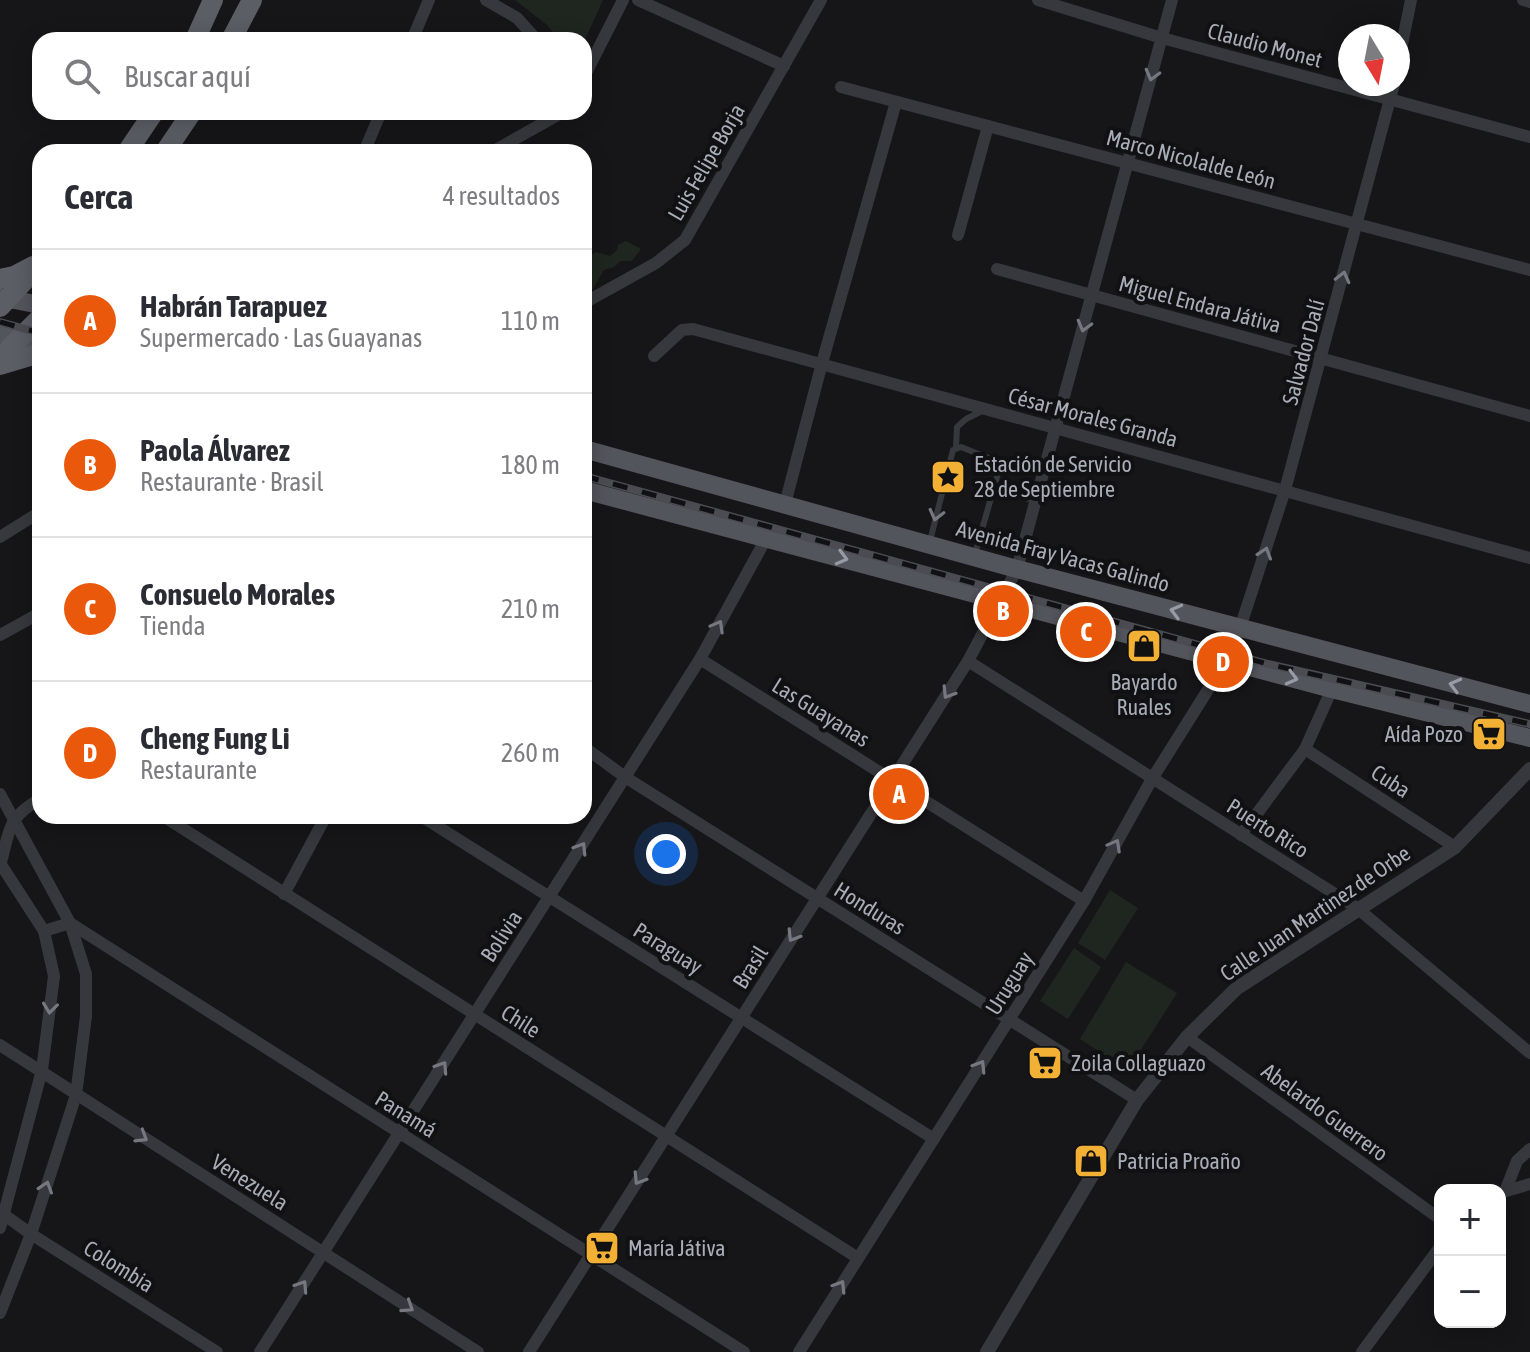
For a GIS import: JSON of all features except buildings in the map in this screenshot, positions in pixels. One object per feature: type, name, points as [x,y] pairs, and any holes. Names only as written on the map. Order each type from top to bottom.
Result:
[{"type":"highway","points":[[199,32],[213,0]]},
{"type":"highway","points":[[235,32],[252,0]]},
{"type":"highway","points":[[132,144],[149,120]]},
{"type":"highway","points":[[170,144],[187,120]]},
{"type":"highway","points":[[0,279],[32,267]]},
{"type":"highway","points":[[2,301],[32,271]]},
{"type":"highway","points":[[0,358],[30,342]]},
{"type":"highway","points":[[0,365],[32,355]]},
{"type":"main road","points":[[2,301],[32,304]]},
{"type":"main road","points":[[0,334],[30,342]]},
{"type":"main road","name":"Avenida Fray Vacas Galindo","points":[[592,451],[1017,569],[1530,704]]},
{"type":"main road","points":[[592,492],[1332,689],[1530,738]]},
{"type":"street","points":[[415,32],[429,0]]},
{"type":"street","points":[[486,0],[517,18],[530,32]]},
{"type":"street","points":[[592,61],[623,0]]},
{"type":"street","points":[[638,0],[784,66]]},
{"type":"street","name":"Luis Felipe Borja","points":[[592,299],[656,263],[685,240],[821,0]]},
{"type":"street","name":"Claudio Monet","points":[[1038,0],[1162,38],[1530,137]]},
{"type":"street","name":"Brasil","points":[[529,1352],[968,661],[1017,569],[1172,0]]},
{"type":"street","points":[[1406,24],[1411,0]]},
{"type":"street","points":[[1523,0],[1530,2]]},
{"type":"street","name":"Marco Nicolalde León","points":[[841,87],[1530,270]]},
{"type":"street","name":"Salvador Dalí","points":[[1240,628],[1285,490],[1392,96]]},
{"type":"street","points":[[785,504],[896,102]]},
{"type":"street","points":[[367,144],[378,120]]},
{"type":"street","points":[[506,144],[549,120]]},
{"type":"street","points":[[958,235],[988,126]]},
{"type":"street","name":"Miguel Endara Játiva","points":[[997,269],[1530,416]]},
{"type":"street","name":"César Morales Granda","points":[[654,356],[682,330],[693,329],[1530,558]]},
{"type":"street","points":[[0,537],[32,517]]},
{"type":"street","name":"Bolivia","points":[[260,1352],[700,659],[767,537]]},
{"type":"street","points":[[0,635],[32,617]]},
{"type":"street","name":"Uruguay","points":[[799,1352],[1084,901],[1152,779],[1226,661],[1240,628]]},
{"type":"street","name":"Las Guayanas","points":[[700,659],[1084,901]]},
{"type":"street","name":"Puerto Rico","points":[[968,661],[1357,908],[1530,1053]]},
{"type":"street","points":[[1241,835],[1305,749],[1332,689]]},
{"type":"street","name":"Cuba","points":[[1305,749],[1455,847]]},
{"type":"street","name":"Honduras","points":[[592,753],[625,777],[1137,1100]]},
{"type":"street","name":"Calle Juan Martinez de Orbe","points":[[987,1352],[1137,1100],[1187,1037],[1237,988],[1455,847],[1530,769]]},
{"type":"street","points":[[0,794],[70,923],[86,974],[86,1016],[76,1095],[31,1234],[0,1313]]},
{"type":"street","points":[[0,1228],[42,1070],[54,976],[44,931],[0,865],[13,819],[32,803]]},
{"type":"street","name":"Chile","points":[[175,824],[858,1258]]},
{"type":"street","points":[[284,894],[322,824]]},
{"type":"street","name":"Paraguay","points":[[434,824],[934,1139]]},
{"type":"street","points":[[44,931],[70,923]]},
{"type":"street","name":"Panamá","points":[[70,923],[744,1352]]},
{"type":"street","name":"Abelardo Guerrero","points":[[1187,1037],[1434,1215]]},
{"type":"street","name":"Venezuela","points":[[0,1045],[478,1352]]},
{"type":"street","points":[[1506,1185],[1517,1161],[1530,1149]]},
{"type":"street","points":[[1506,1190],[1530,1184]]},
{"type":"street","name":"Colombia","points":[[3,1213],[217,1352]]},
{"type":"street","points":[[1362,1352],[1434,1255]]},
{"type":"lane","points":[[929,544],[956,447],[957,427],[988,408]]},
{"type":"lane","points":[[956,447],[1001,463],[974,557]]},
{"type":"lane","points":[[994,489],[1036,501]]},
{"type":"shaded area","points":[[515,0],[603,0],[589,32],[553,32]]},
{"type":"shaded area","points":[[626,241],[641,249],[632,261],[621,261],[604,270],[592,290],[592,255],[596,252],[610,256],[618,245]]},
{"type":"shaded area","points":[[1110,890],[1138,908],[1105,960],[1078,943]]},
{"type":"shaded area","points":[[1074,948],[1101,967],[1068,1019],[1040,1001]]},
{"type":"shaded area","points":[[1126,962],[1177,993],[1128,1070],[1080,1039]]},
{"type":"railway","points":[[0,322],[32,331]]},
{"type":"railway","points":[[592,478],[1268,664],[1530,724]]},
{"type":"place","name":"Estación de Servicio 28 de Septiembre","points":[[948,477]]},
{"type":"place","name":"Paola Álvarez","points":[[1003,611]]},
{"type":"place","name":"Consuelo Morales","points":[[1086,632]]},
{"type":"place","name":"Bayardo Ruales","points":[[1144,646]]},
{"type":"place","name":"Cheng Fung Li","points":[[1223,662]]},
{"type":"place","name":"Aída Pozo","points":[[1489,734]]},
{"type":"place","name":"Habrán Tarapuez","points":[[899,794]]},
{"type":"place","name":"Zoila Collaguazo","points":[[1045,1063]]},
{"type":"place","name":"Patricia Proaño","points":[[1091,1161]]},
{"type":"place","name":"María Játiva","points":[[602,1248]]}]
